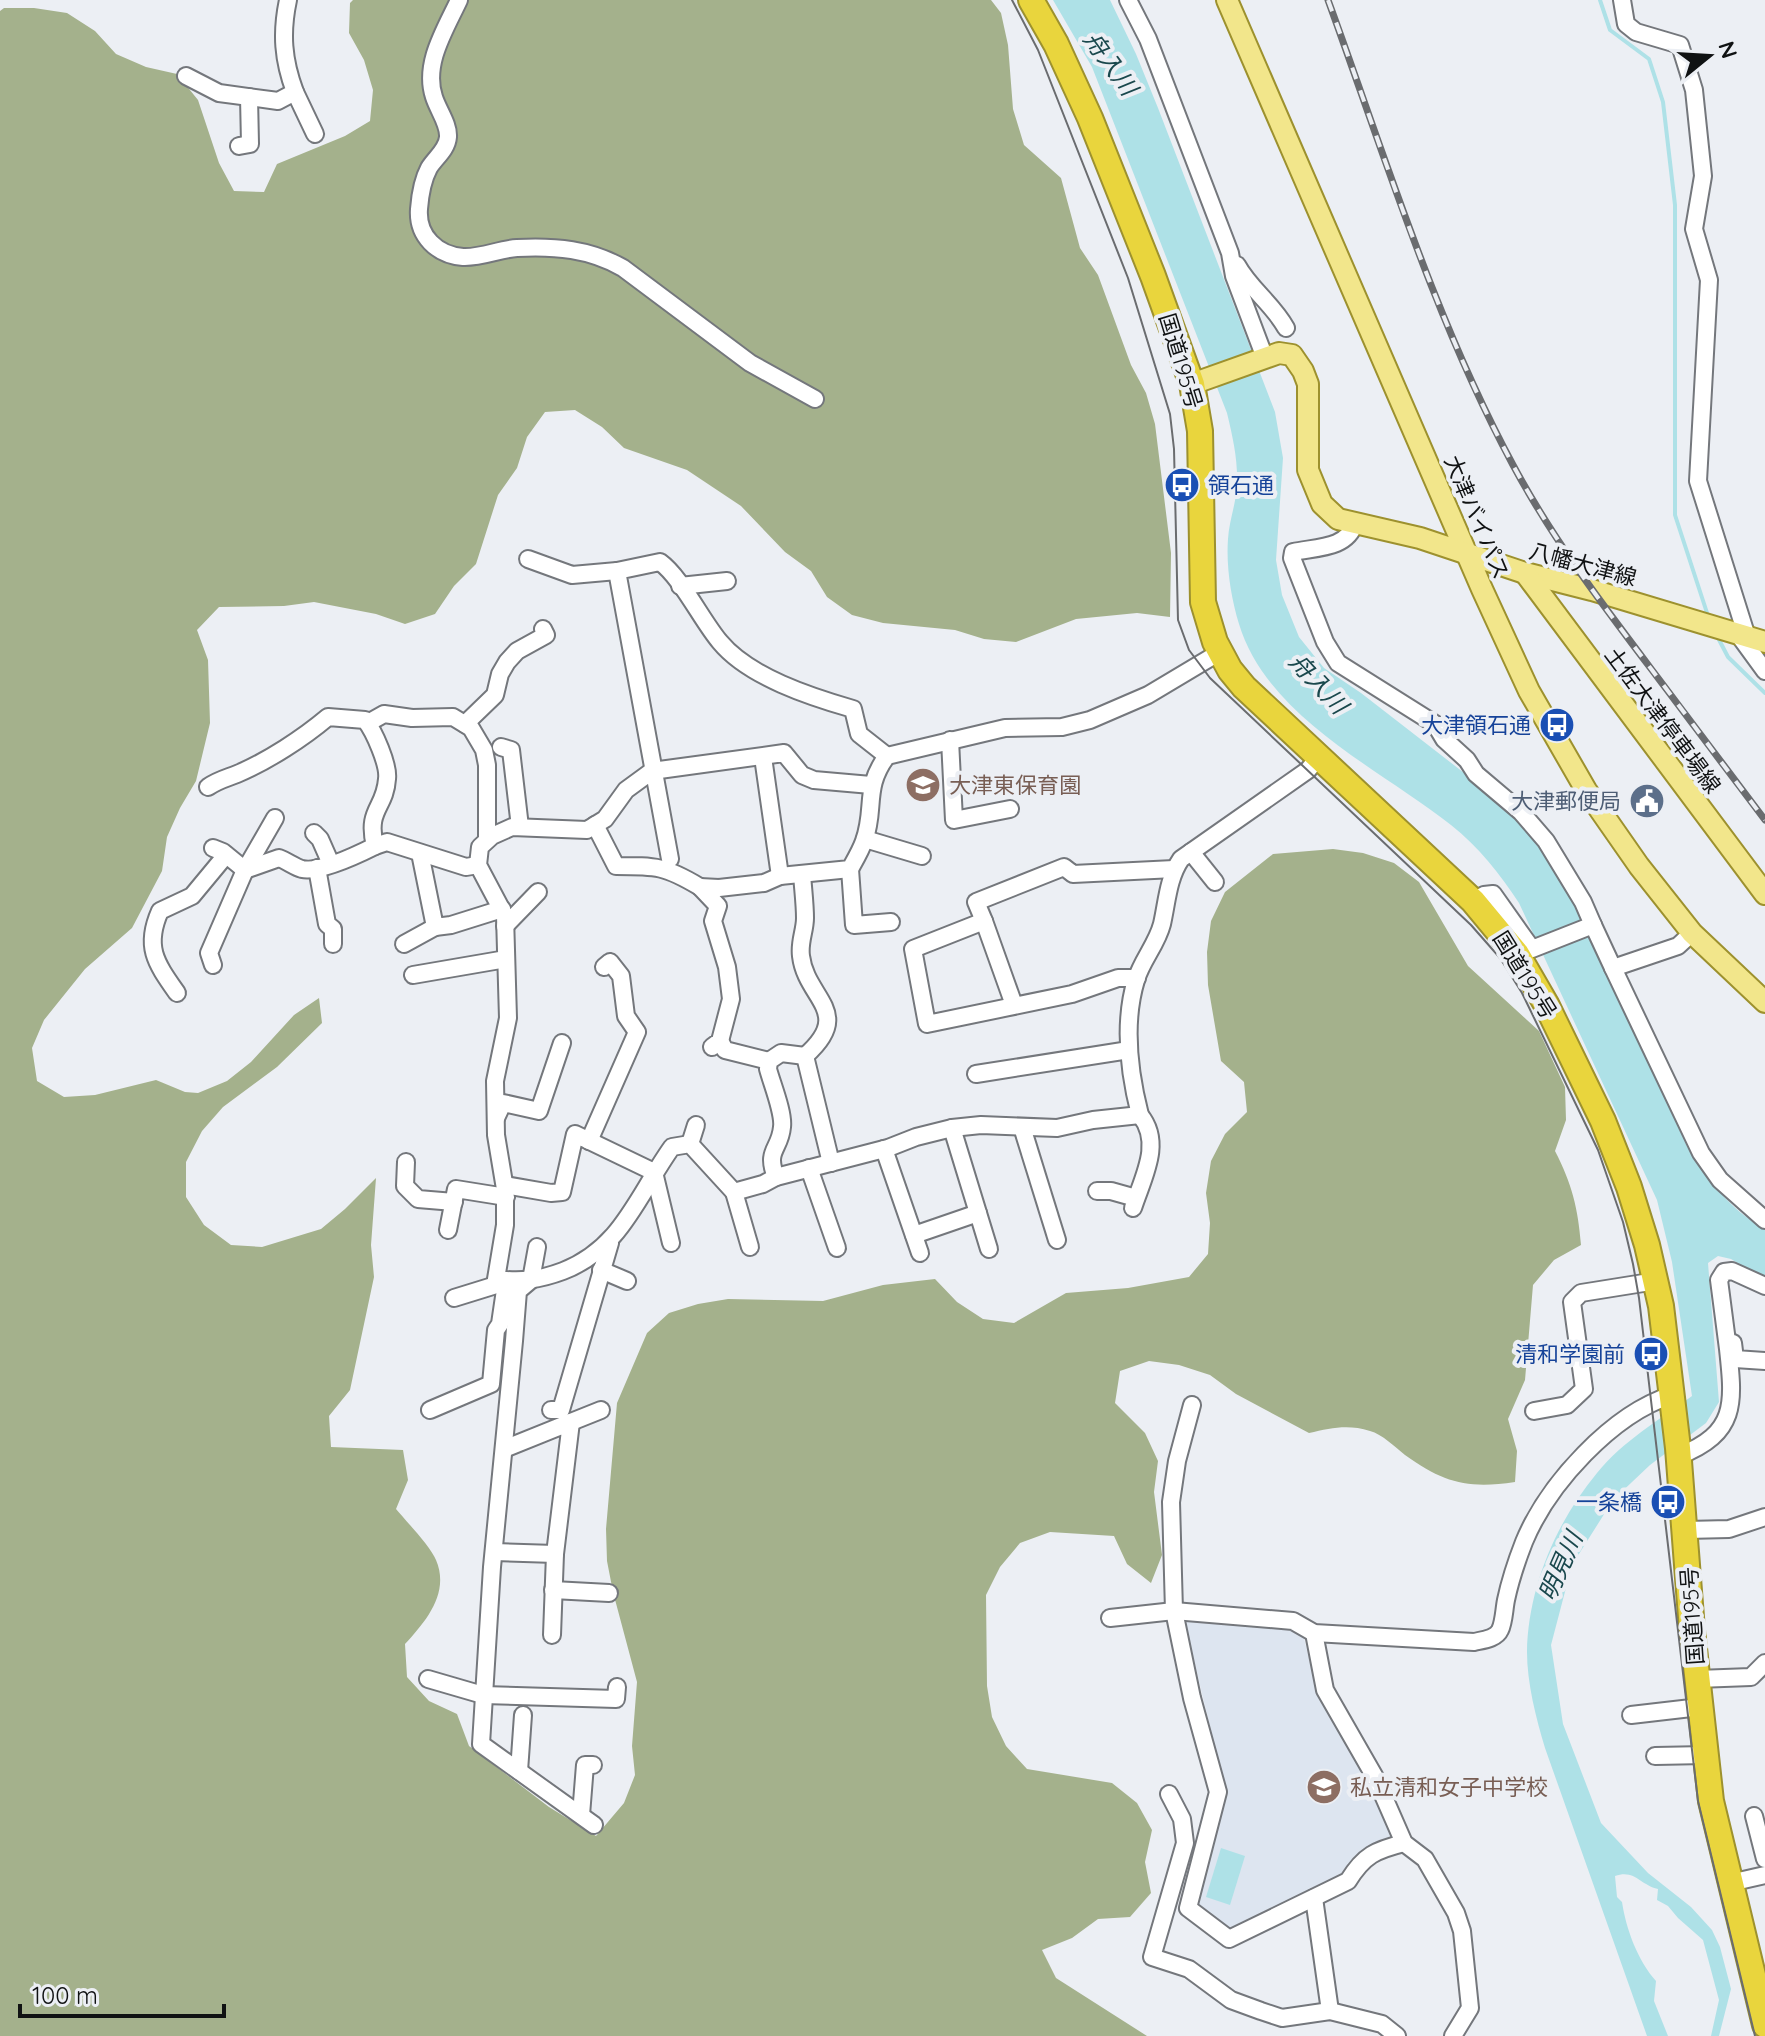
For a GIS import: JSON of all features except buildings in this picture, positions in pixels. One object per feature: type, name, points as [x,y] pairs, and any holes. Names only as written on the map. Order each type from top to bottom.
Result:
[{"type":"highway","name":"国道195号","points":[[1031,0],[1056,44],[1090,118],[1153,276],[1202,381],[1203,602],[1220,652],[1244,687],[1473,901],[1517,954],[1546,1004],[1603,1121],[1639,1218],[1656,1281],[1672,1400],[1697,1679],[1713,1812],[1730,1883],[1757,1961],[1765,2025]]},
{"type":"main road","name":"大津バイパス","points":[[1227,0],[1529,691],[1570,763],[1639,866],[1692,933],[1765,1002]]},
{"type":"main road","name":"八幡大津線","points":[[1262,359],[1279,353],[1292,355],[1303,371],[1308,384],[1308,470],[1313,489],[1322,504],[1338,519],[1420,538],[1525,573],[1750,637]]},
{"type":"main road","points":[[1202,381],[1262,359]]},
{"type":"main road","name":"土佐大津停車場線","points":[[1525,573],[1765,894]]},
{"type":"street","points":[[288,0],[282,37],[287,71],[315,134]]},
{"type":"street","points":[[459,0],[435,53],[430,72],[434,98],[448,137],[422,185],[418,213],[428,242],[436,249],[463,257],[516,248],[582,251],[600,255],[623,268],[750,363],[815,399]]},
{"type":"street","points":[[1128,0],[1148,39],[1230,253],[1244,278],[1286,328]]},
{"type":"street","points":[[1622,0],[1626,24],[1636,32],[1680,45],[1694,90],[1703,176],[1694,229],[1709,280],[1698,481],[1750,637],[1765,671]]},
{"type":"street","points":[[186,76],[219,93],[278,101],[295,92]]},
{"type":"street","points":[[239,146],[250,144],[249,97]]},
{"type":"street","points":[[1230,253],[1234,276],[1262,359]]},
{"type":"street","points":[[1355,523],[1352,533],[1342,542],[1293,552],[1292,558],[1325,642],[1338,663],[1435,724],[1465,746],[1486,768]]},
{"type":"street","points":[[528,559],[572,575],[617,571],[660,562],[668,568],[721,644],[731,653],[759,673],[822,700],[853,709],[859,734],[887,756]]},
{"type":"street","points":[[617,571],[670,859]]},
{"type":"street","points":[[680,586],[727,581]]},
{"type":"street","points":[[465,724],[495,695],[500,674],[507,662],[517,651],[546,635],[543,629]]},
{"type":"street","points":[[891,922],[854,925],[850,869],[865,839],[871,785],[887,756],[1005,728],[1062,727],[1090,720],[1148,695],[1220,652]]},
{"type":"street","points":[[368,723],[384,714],[412,718],[453,717],[465,724],[478,737],[484,750],[487,840]]},
{"type":"street","points":[[208,787],[217,780],[238,774],[307,735],[328,717],[365,720],[373,731],[388,777],[373,813],[371,831],[375,846]]},
{"type":"street","points":[[1435,724],[1444,739],[1467,760],[1476,774],[1521,812],[1546,841],[1583,902],[1591,926],[1701,1153],[1720,1180],[1765,1220]]},
{"type":"street","points":[[950,740],[954,820],[1010,809]]},
{"type":"street","points":[[501,747],[511,750],[520,827]]},
{"type":"street","points":[[430,1410],[491,1384],[496,1330],[496,1282],[505,1225],[495,1081],[508,1018],[505,926],[502,909],[478,865],[480,847],[512,827],[587,830],[605,819],[626,790],[652,771],[784,753],[802,775],[814,780],[871,785]]},
{"type":"street","points":[[763,757],[780,876]]},
{"type":"street","points":[[1097,1191],[1111,1191],[1135,1203],[1152,1150],[1149,1126],[1140,1115],[1130,1077],[1132,999],[1137,978],[1161,927],[1174,869],[1181,859],[1308,770],[1318,758]]},
{"type":"street","points":[[213,965],[209,953],[245,870],[275,818]]},
{"type":"street","points":[[595,825],[616,866],[652,866],[672,870],[700,887],[718,906],[713,921],[727,967],[731,999],[716,1044],[725,1050],[769,1061],[781,1053],[805,1056]]},
{"type":"street","points":[[314,833],[320,839],[327,924],[333,929],[333,944]]},
{"type":"street","points":[[865,839],[922,856]]},
{"type":"street","points":[[245,870],[279,858],[302,869],[324,866],[357,856],[387,842],[466,867],[478,865]]},
{"type":"street","points":[[177,993],[154,958],[153,926],[160,911],[192,896],[220,852],[245,870]]},
{"type":"street","points":[[1191,852],[1215,882]]},
{"type":"street","points":[[420,853],[435,927]]},
{"type":"street","points":[[1014,1005],[976,902],[1064,867],[1073,874],[1174,869]]},
{"type":"street","points":[[700,887],[764,883],[780,876],[850,869]]},
{"type":"street","points":[[802,874],[806,922],[800,942],[801,960],[828,1013],[827,1028],[821,1040],[805,1056]]},
{"type":"street","points":[[505,926],[538,892]]},
{"type":"street","points":[[1473,901],[1493,894],[1532,949],[1591,926]]},
{"type":"street","points":[[404,944],[435,927],[502,909]]},
{"type":"street","points":[[984,921],[913,949],[927,1024],[1072,994],[1118,978],[1137,978]]},
{"type":"street","points":[[1613,968],[1678,946],[1692,933]]},
{"type":"street","points":[[413,975],[506,959]]},
{"type":"street","points":[[589,1141],[637,1032],[626,1016],[621,976],[610,962],[604,967]]},
{"type":"street","points":[[496,1119],[503,1103],[539,1111],[562,1043]]},
{"type":"street","points":[[976,1074],[1129,1050]]},
{"type":"street","points":[[805,1056],[831,1163]]},
{"type":"street","points":[[769,1061],[768,1069],[782,1129],[771,1153],[770,1164],[776,1177]]},
{"type":"street","points":[[734,1192],[776,1177],[952,1128],[981,1125],[1057,1128],[1140,1115]]},
{"type":"street","points":[[690,1144],[696,1125]]},
{"type":"street","points":[[1022,1127],[1057,1240]]},
{"type":"street","points":[[952,1128],[989,1249]]},
{"type":"street","points":[[448,1230],[456,1189],[562,1192],[575,1134],[654,1172]]},
{"type":"street","points":[[551,1410],[561,1410],[611,1241],[672,1147],[690,1144]]},
{"type":"street","points":[[690,1144],[734,1192],[750,1247]]},
{"type":"street","points":[[884,1149],[920,1253]]},
{"type":"street","points":[[406,1162],[405,1186],[418,1199],[454,1202]]},
{"type":"street","points":[[809,1168],[837,1248]]},
{"type":"street","points":[[654,1172],[671,1243]]},
{"type":"street","points":[[914,1235],[978,1213]]},
{"type":"street","points":[[496,1330],[500,1324],[505,1290],[524,1286],[584,1262],[611,1241]]},
{"type":"street","points":[[537,1247],[524,1286],[504,1449],[481,1744],[588,1820],[585,1765],[593,1765]]},
{"type":"street","points":[[601,1270],[627,1281]]},
{"type":"street","points":[[1724,1272],[1732,1271],[1765,1286]]},
{"type":"street","points":[[1724,1272],[1735,1359],[1765,1361]]},
{"type":"street","points":[[1678,1452],[1701,1446],[1721,1427],[1733,1399],[1719,1280],[1724,1272]]},
{"type":"street","points":[[1534,1411],[1567,1405],[1584,1389],[1572,1302],[1581,1293],[1656,1281]]},
{"type":"street","points":[[454,1298],[496,1282],[524,1286]]},
{"type":"street","points":[[1110,1618],[1174,1611],[1293,1621],[1314,1633],[1474,1642],[1494,1637],[1500,1633],[1506,1599],[1524,1543],[1537,1517],[1568,1471],[1592,1444],[1651,1403],[1672,1400]]},
{"type":"street","points":[[1192,1405],[1177,1461],[1171,1502],[1174,1611],[1192,1698],[1218,1792],[1188,1908],[1229,1939],[1348,1881],[1359,1863],[1379,1849],[1404,1843]]},
{"type":"street","points":[[504,1449],[601,1410]]},
{"type":"street","points":[[552,1635],[555,1554],[571,1422]]},
{"type":"street","points":[[1686,1530],[1729,1529],[1765,1517]]},
{"type":"street","points":[[494,1552],[555,1554]]},
{"type":"street","points":[[553,1590],[609,1593]]},
{"type":"street","points":[[1314,1633],[1325,1690],[1376,1779],[1404,1843],[1425,1859],[1456,1913],[1462,1931],[1470,2008],[1453,2036]]},
{"type":"street","points":[[1697,1679],[1751,1677],[1765,1663]]},
{"type":"street","points":[[428,1679],[483,1695],[616,1699],[617,1687]]},
{"type":"street","points":[[1631,1715],[1700,1707]]},
{"type":"street","points":[[519,1771],[523,1715]]},
{"type":"street","points":[[1655,1756],[1706,1755]]},
{"type":"street","points":[[1169,1794],[1182,1819],[1185,1843],[1152,1957],[1189,1969],[1231,2000],[1282,2018],[1330,2011],[1382,2024],[1397,2036]]},
{"type":"street","points":[[1754,1816],[1765,1859]]},
{"type":"street","points":[[1730,1883],[1765,1875]]},
{"type":"street","points":[[1314,1898],[1330,2011]]},
{"type":"shaded area","points":[[1184,1619],[1284,1623],[1303,1635],[1317,1689],[1393,1832],[1391,1837],[1360,1854],[1340,1879],[1232,1930],[1195,1904],[1226,1793]]},
{"type":"green space","points":[[353,0],[991,0],[1001,13],[1008,45],[1013,109],[1024,145],[1061,178],[1080,248],[1098,275],[1131,365],[1146,393],[1155,424],[1171,553],[1170,617],[1137,613],[1076,619],[1016,642],[984,639],[955,630],[883,623],[852,615],[827,597],[811,571],[785,552],[741,506],[687,470],[624,448],[602,427],[575,410],[545,412],[527,437],[517,468],[498,495],[476,564],[454,586],[435,614],[405,624],[376,614],[314,602],[284,606],[219,607],[197,630],[208,660],[210,723],[196,781],[167,837],[162,871],[132,928],[85,969],[44,1020],[32,1048],[37,1081],[64,1097],[95,1095],[156,1080],[185,1092],[198,1093],[227,1081],[251,1062],[294,1015],[319,998],[322,1023],[277,1067],[223,1107],[202,1131],[186,1162],[186,1197],[204,1225],[231,1245],[262,1247],[321,1229],[376,1178],[371,1245],[374,1277],[350,1390],[329,1416],[331,1447],[403,1450],[408,1480],[396,1509],[424,1541],[440,1572],[434,1606],[405,1644],[407,1677],[429,1701],[457,1714],[469,1746],[549,1807],[596,1836],[624,1803],[635,1775],[632,1746],[637,1682],[607,1561],[606,1529],[617,1403],[647,1333],[669,1313],[728,1299],[823,1301],[883,1285],[935,1279],[957,1302],[983,1319],[1014,1323],[1066,1293],[1128,1288],[1189,1277],[1208,1254],[1210,1223],[1206,1193],[1211,1161],[1225,1134],[1247,1112],[1244,1082],[1221,1061],[1208,985],[1207,952],[1211,921],[1225,892],[1273,854],[1333,849],[1363,853],[1394,863],[1419,882],[1468,966],[1539,1031],[1565,1087],[1566,1120],[1555,1151],[1573,1196],[1581,1245],[1554,1260],[1533,1285],[1525,1380],[1508,1419],[1517,1451],[1515,1482],[1483,1485],[1457,1482],[1432,1472],[1375,1433],[1340,1428],[1309,1433],[1236,1394],[1210,1375],[1179,1365],[1149,1361],[1120,1371],[1115,1403],[1145,1433],[1158,1461],[1154,1492],[1162,1555],[1151,1583],[1127,1564],[1114,1536],[1050,1532],[1020,1543],[1000,1567],[986,1595],[987,1686],[992,1717],[1006,1746],[1027,1769],[1112,1783],[1137,1803],[1152,1830],[1145,1862],[1151,1893],[1130,1917],[1098,1919],[1072,1938],[1042,1950],[1056,1978],[1147,2036],[0,2036],[0,11],[4,8],[34,8],[67,13],[95,31],[116,54],[146,67],[177,74],[198,100],[219,163],[234,191],[264,192],[277,164],[345,136],[370,121],[373,90],[364,60],[349,33],[350,3]]},
{"type":"water","points":[[1053,0],[1110,0],[1158,108],[1275,412],[1283,458],[1276,560],[1282,595],[1299,637],[1324,668],[1499,800],[1532,834],[1562,880],[1687,1146],[1720,1193],[1741,1213],[1765,1229],[1765,1279],[1731,1259],[1718,1256],[1708,1263],[1719,1402],[1706,1423],[1650,1465],[1613,1500],[1572,1565],[1551,1645],[1563,1724],[1601,1823],[1648,1873],[1691,1907],[1712,1930],[1720,1947],[1731,1989],[1719,2036],[1711,2036],[1719,2000],[1703,1940],[1668,1906],[1657,1900],[1658,1889],[1622,1874],[1615,1876],[1617,1897],[1622,1902],[1638,1954],[1656,1981],[1654,2001],[1668,2036],[1647,2036],[1545,1748],[1527,1664],[1529,1628],[1539,1580],[1569,1513],[1597,1473],[1618,1451],[1692,1396],[1672,1262],[1657,1200],[1519,903],[1504,882],[1461,833],[1300,714],[1274,687],[1253,657],[1239,624],[1228,571],[1228,539],[1237,476],[1227,413],[1092,67]]},
{"type":"water","points":[[1221,1848],[1245,1856],[1230,1905],[1206,1897]]},
{"type":"waterway","points":[[1600,0],[1610,30],[1649,59],[1663,102],[1675,205],[1675,515],[1709,619]]},
{"type":"waterway","points":[[1716,634],[1728,657],[1765,693]]},
{"type":"tram line","points":[[1012,0],[1038,50],[1128,278],[1170,414],[1174,449],[1178,620],[1189,650],[1210,678],[1471,925],[1500,958],[1522,993],[1598,1150],[1623,1222],[1639,1298],[1698,1801],[1755,2036]]},
{"type":"railway","points":[[1328,0],[1435,294],[1513,465],[1578,570],[1765,820]]},
{"type":"place","name":"領石通","points":[[1182,485]]},
{"type":"place","name":"大津領石通","points":[[1557,725]]},
{"type":"place","name":"大津東保育園","points":[[923,785]]},
{"type":"place","name":"大津郵便局","points":[[1647,801]]},
{"type":"place","name":"清和学園前","points":[[1651,1354]]},
{"type":"place","name":"一条橋","points":[[1668,1502]]},
{"type":"place","name":"私立清和女子中学校","points":[[1324,1787]]},
{"type":"water label","name":"舟入川","points":[[1111,63]]},
{"type":"water label","name":"舟入川","points":[[1319,683]]},
{"type":"water label","name":"明見川","points":[[1560,1566]]}]
